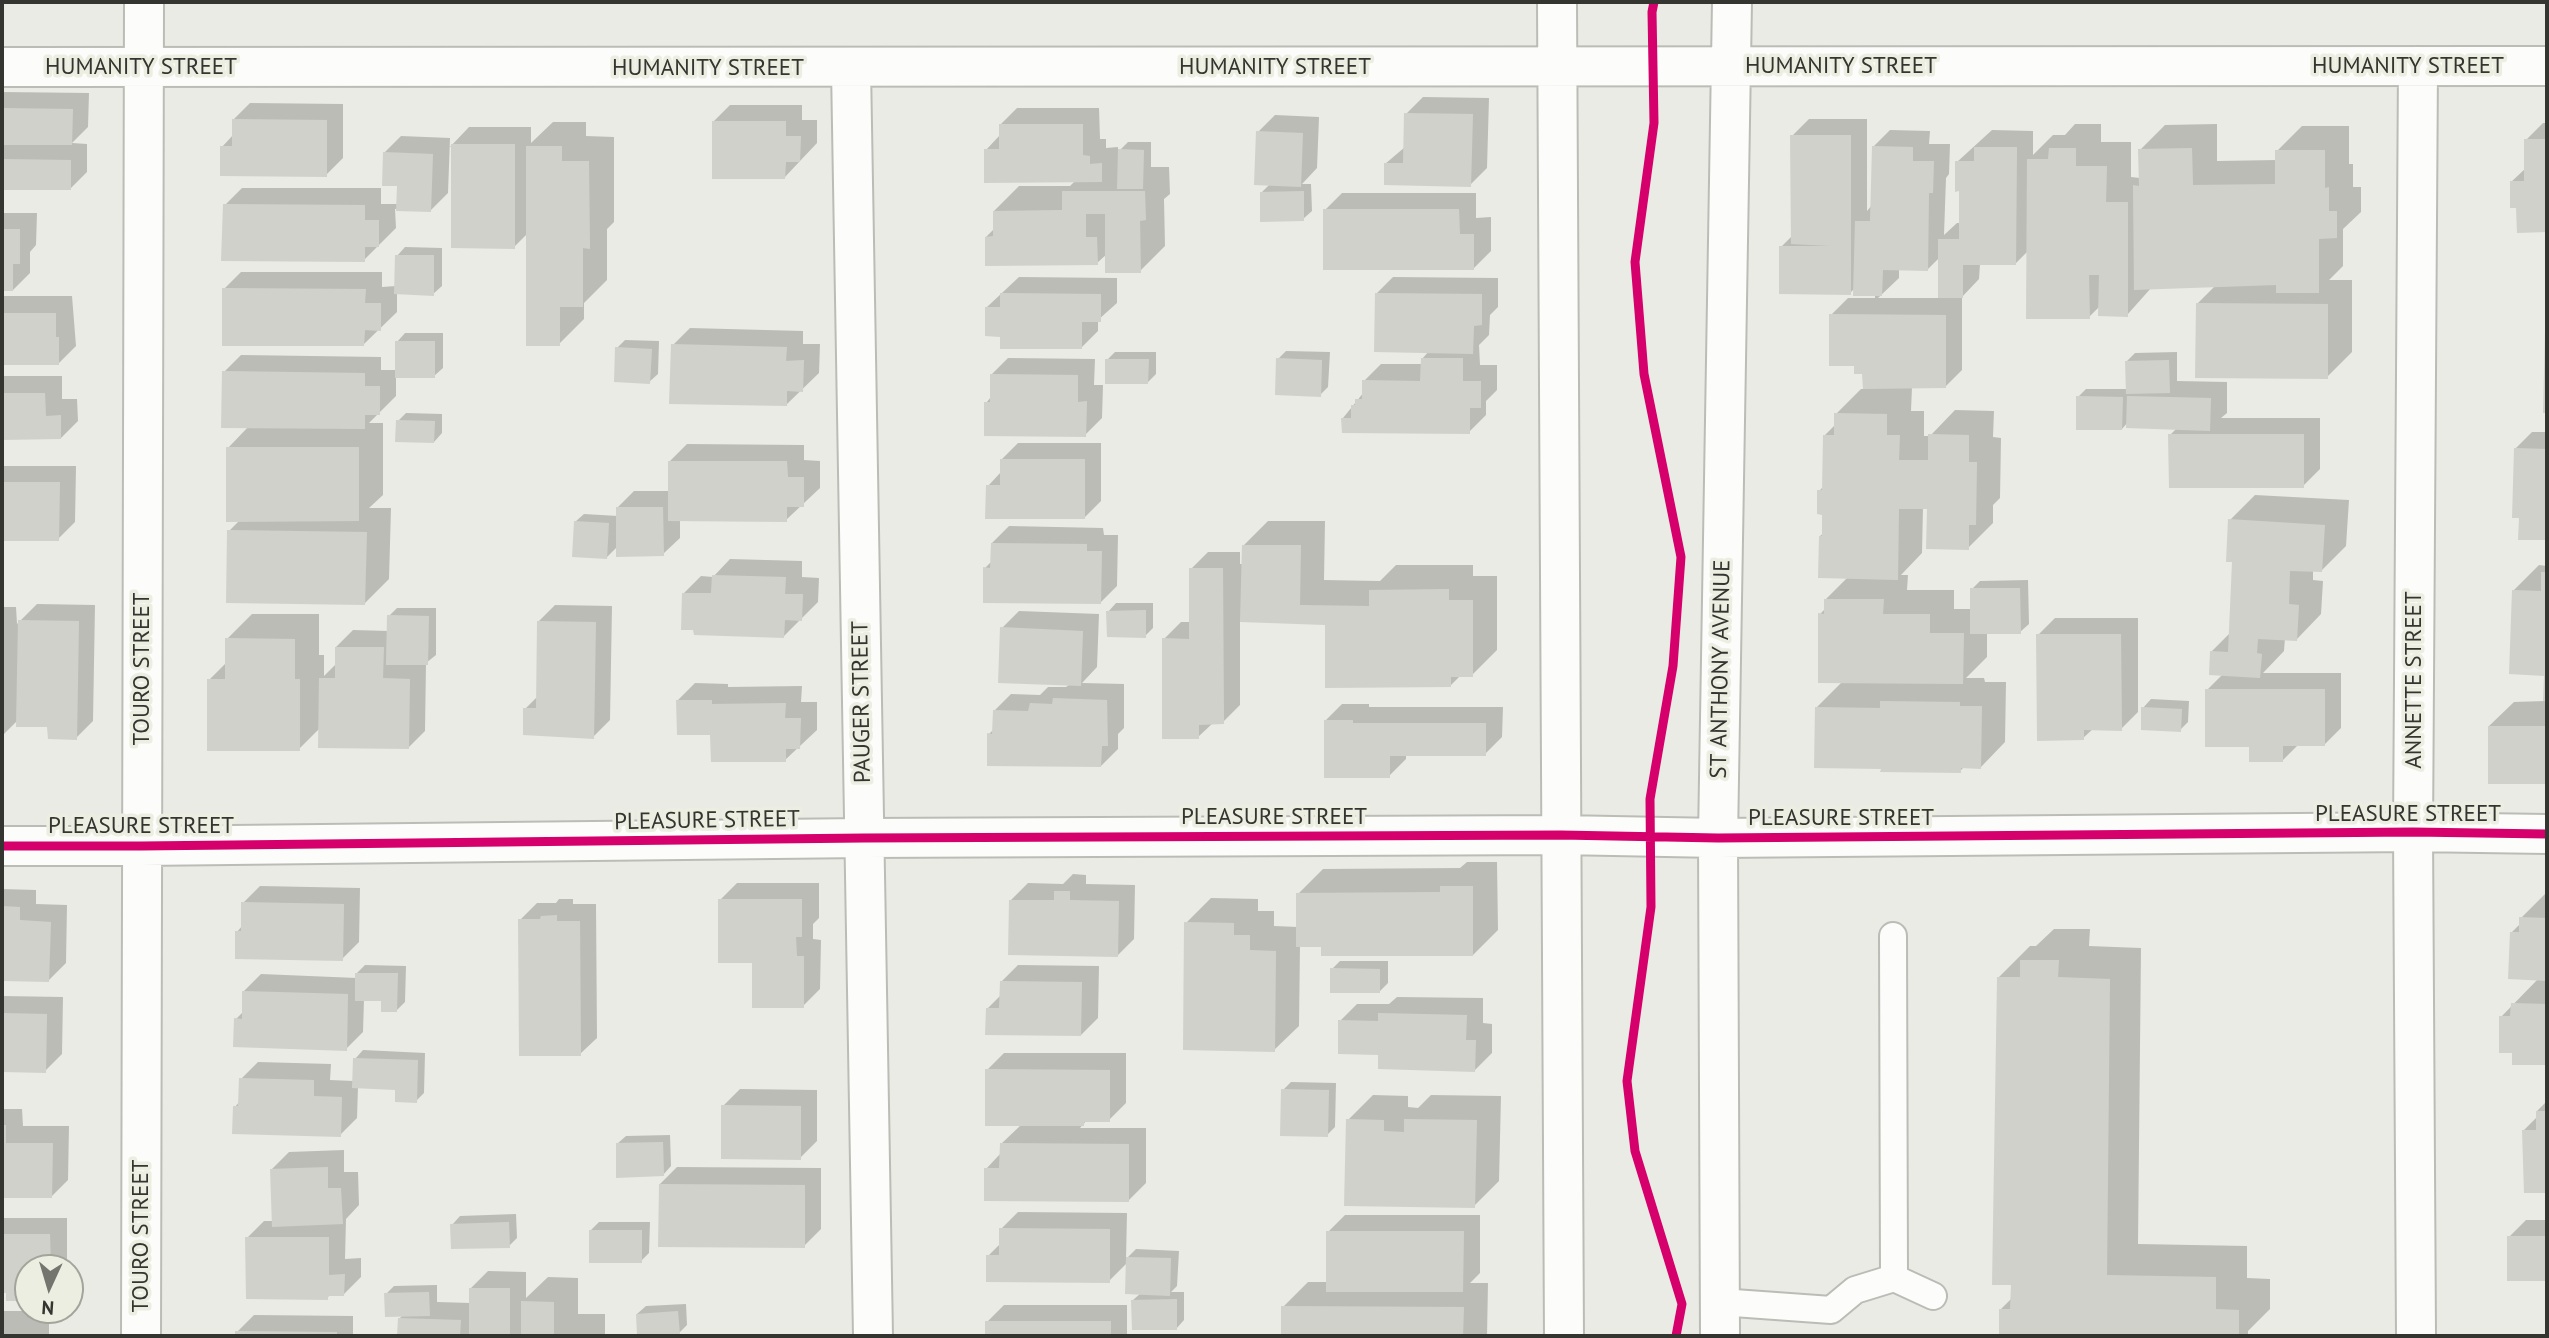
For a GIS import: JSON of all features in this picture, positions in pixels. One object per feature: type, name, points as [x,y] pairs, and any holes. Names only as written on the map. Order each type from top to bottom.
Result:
[{"type":"street","name":"TOURO STREET","points":[[141,1336],[145,2]]},
{"type":"street","points":[[1557,2],[1564,1336]]},
{"type":"street","name":"ST ANTHONY AVENUE","points":[[1720,1319],[1718,838],[1731,2]]},
{"type":"street","name":"ANNETTE STREET","points":[[2416,1336],[2413,832],[2418,66]]},
{"type":"street","name":"HUMANITY STREET","points":[[2,67],[2547,66]]},
{"type":"street","name":"PAUGER STREET","points":[[851,68],[873,1336]]},
{"type":"street","name":"PLEASURE STREET","points":[[2,846],[864,838],[1561,835],[1718,838],[2413,832],[2547,834]]},
{"type":"lane","points":[[1893,936],[1894,1278]]},
{"type":"lane","points":[[1720,1319],[1831,1310],[1855,1290],[1894,1278],[1933,1296]]},
{"type":"building","points":[[2,108],[73,109],[72,145],[2,145]]},
{"type":"building","points":[[1404,113],[1473,114],[1471,187],[1384,185],[1384,163],[1403,163]]},
{"type":"building","points":[[232,119],[327,120],[327,177],[220,176],[220,146],[232,146]]},
{"type":"building","points":[[712,121],[786,121],[786,136],[801,136],[800,162],[786,162],[785,179],[712,179]]},
{"type":"building","points":[[999,124],[1083,124],[1083,155],[1090,156],[1090,164],[1102,163],[1102,182],[984,183],[984,149],[999,149]]},
{"type":"building","points":[[1256,131],[1303,133],[1301,187],[1254,185]]},
{"type":"building","points":[[1790,135],[1851,135],[1851,295],[1779,294],[1779,246],[1830,246],[1791,244]]},
{"type":"building","points":[[2524,139],[2547,139],[2547,232],[2517,233],[2516,208],[2510,208],[2510,181],[2524,181]]},
{"type":"building","points":[[451,144],[515,144],[515,249],[451,248]]},
{"type":"building","points":[[526,146],[562,146],[562,161],[589,161],[590,249],[583,248],[583,307],[560,307],[560,346],[526,346]]},
{"type":"building","points":[[1872,146],[1913,147],[1913,161],[1934,161],[1933,193],[1929,193],[1928,271],[1883,270],[1882,296],[1853,296],[1855,221],[1870,221]]},
{"type":"building","points":[[1974,147],[2017,147],[2016,265],[1963,265],[1963,298],[1938,298],[1938,239],[1959,239],[1959,191],[1955,192],[1955,161],[1974,161]]},
{"type":"building","points":[[2049,148],[2076,148],[2076,166],[2107,166],[2106,202],[2128,202],[2128,317],[2098,316],[2099,275],[2089,275],[2090,319],[2026,319],[2027,159],[2048,159]]},
{"type":"building","points":[[2192,148],[2193,185],[2275,184],[2275,150],[2325,150],[2325,188],[2329,187],[2329,211],[2337,211],[2337,238],[2319,239],[2319,293],[2276,293],[2276,285],[2134,290],[2133,185],[2139,186],[2138,149]]},
{"type":"building","points":[[1118,149],[1144,150],[1143,189],[1117,189]]},
{"type":"building","points":[[383,152],[433,154],[431,212],[396,211],[397,186],[382,186]]},
{"type":"building","points":[[2,159],[71,160],[71,190],[2,190]]},
{"type":"building","points":[[1062,191],[1145,191],[1146,220],[1140,221],[1141,273],[1105,273],[1105,214],[1086,214],[1086,237],[1097,237],[1098,265],[985,266],[985,237],[993,236],[993,211],[1062,210]]},
{"type":"building","points":[[1304,191],[1304,221],[1260,222],[1260,192]]},
{"type":"building","points":[[223,204],[365,205],[365,220],[379,220],[379,247],[365,247],[365,262],[221,261]]},
{"type":"building","points":[[1323,209],[1459,209],[1460,234],[1474,234],[1474,270],[1323,270]]},
{"type":"building","points":[[2,229],[20,229],[20,264],[13,264],[13,291],[2,291]]},
{"type":"building","points":[[395,255],[434,255],[434,296],[394,294]]},
{"type":"building","points":[[222,288],[366,289],[365,303],[381,303],[381,331],[365,330],[364,346],[222,346]]},
{"type":"building","points":[[1000,293],[1101,294],[1101,322],[1082,322],[1082,349],[1000,349],[1000,337],[985,336],[985,307],[1000,307]]},
{"type":"building","points":[[1375,293],[1482,294],[1482,325],[1474,326],[1473,354],[1374,352]]},
{"type":"building","points":[[2196,303],[2328,304],[2328,379],[2195,378]]},
{"type":"building","points":[[2,313],[56,313],[59,365],[2,365]]},
{"type":"building","points":[[1829,314],[1946,315],[1946,388],[1863,389],[1862,374],[1854,374],[1854,366],[1829,366]]},
{"type":"building","points":[[2545,331],[2547,413],[2543,413]]},
{"type":"building","points":[[395,341],[435,341],[435,378],[395,378]]},
{"type":"building","points":[[671,344],[787,347],[786,361],[804,360],[803,392],[787,391],[787,406],[669,404]]},
{"type":"building","points":[[615,347],[652,349],[650,384],[614,382]]},
{"type":"building","points":[[1276,358],[1322,360],[1321,397],[1275,395]]},
{"type":"building","points":[[1421,358],[1463,358],[1463,381],[1481,381],[1481,408],[1470,408],[1470,434],[1342,433],[1341,418],[1351,418],[1351,405],[1355,405],[1355,399],[1362,399],[1362,380],[1420,381]]},
{"type":"building","points":[[1105,359],[1149,359],[1148,384],[1105,384]]},
{"type":"building","points":[[2169,360],[2170,393],[2126,394],[2125,361]]},
{"type":"building","points":[[222,371],[365,373],[365,386],[380,386],[380,415],[365,415],[365,429],[221,428]]},
{"type":"building","points":[[990,374],[1078,375],[1078,402],[1087,401],[1086,437],[984,436],[984,402],[990,402]]},
{"type":"building","points":[[2,393],[45,393],[46,416],[61,415],[61,439],[2,440]]},
{"type":"building","points":[[2076,396],[2123,397],[2122,430],[2076,430]]},
{"type":"building","points":[[2127,396],[2211,398],[2210,431],[2126,428]]},
{"type":"building","points":[[1834,413],[1887,414],[1887,435],[1900,435],[1899,460],[1928,460],[1928,434],[1969,435],[1969,462],[1977,462],[1976,525],[1969,525],[1969,550],[1926,549],[1927,509],[1899,509],[1898,580],[1818,578],[1822,515],[1817,514],[1817,490],[1822,490],[1823,435],[1834,435]]},
{"type":"building","points":[[396,420],[435,421],[434,443],[395,442]]},
{"type":"building","points":[[2168,434],[2304,434],[2304,488],[2169,488]]},
{"type":"building","points":[[226,447],[359,447],[359,521],[226,522]]},
{"type":"building","points":[[2514,448],[2547,449],[2547,540],[2518,540],[2519,518],[2512,518]]},
{"type":"building","points":[[1000,459],[1085,459],[1085,519],[985,519],[986,485],[1000,485]]},
{"type":"building","points":[[668,461],[787,461],[788,477],[804,477],[804,507],[787,507],[787,522],[668,521]]},
{"type":"building","points":[[2,482],[60,482],[59,541],[2,541]]},
{"type":"building","points":[[616,507],[663,507],[664,556],[616,557]]},
{"type":"building","points":[[2228,519],[2325,525],[2322,572],[2290,571],[2289,604],[2299,605],[2297,641],[2258,639],[2257,653],[2262,654],[2260,678],[2209,675],[2210,651],[2228,652],[2232,562],[2226,562]]},
{"type":"building","points":[[574,521],[609,523],[607,559],[572,557]]},
{"type":"building","points":[[227,530],[367,532],[365,605],[226,603]]},
{"type":"building","points":[[991,543],[1087,544],[1087,551],[1102,551],[1101,604],[983,603],[983,567],[990,568]]},
{"type":"building","points":[[1242,545],[1301,545],[1300,605],[1369,606],[1369,590],[1449,589],[1449,600],[1473,600],[1473,677],[1451,677],[1451,687],[1325,688],[1325,625],[1240,622]]},
{"type":"building","points":[[1189,568],[1223,568],[1224,724],[1199,725],[1199,739],[1162,739],[1162,638],[1189,639]]},
{"type":"building","points":[[2541,572],[2547,572],[2547,701],[2543,701],[2544,676],[2509,674],[2512,590],[2541,591]]},
{"type":"building","points":[[712,575],[786,577],[785,594],[803,594],[802,621],[785,620],[784,638],[694,635],[693,630],[681,630],[682,593],[711,593]]},
{"type":"building","points":[[1970,588],[2020,588],[2021,634],[1970,634]]},
{"type":"building","points":[[1824,599],[1884,599],[1883,614],[1930,614],[1930,633],[1964,633],[1963,684],[1818,683],[1818,613],[1824,614]]},
{"type":"building","points":[[1146,610],[1146,638],[1107,637],[1106,611]]},
{"type":"building","points":[[387,615],[429,616],[428,665],[386,665]]},
{"type":"building","points":[[18,620],[79,621],[77,740],[48,739],[47,727],[16,727]]},
{"type":"building","points":[[537,621],[596,622],[594,739],[523,735],[523,708],[536,708]]},
{"type":"building","points":[[1000,627],[1083,631],[1081,686],[998,683]]},
{"type":"building","points":[[2036,634],[2121,634],[2122,731],[2084,730],[2084,740],[2037,741]]},
{"type":"building","points":[[225,638],[295,639],[295,679],[300,679],[300,751],[207,751],[207,679],[225,679]]},
{"type":"building","points":[[335,647],[384,647],[383,678],[410,679],[409,749],[318,748],[319,678],[335,678]]},
{"type":"building","points":[[2205,689],[2325,689],[2325,746],[2283,746],[2283,762],[2249,762],[2249,747],[2205,747]]},
{"type":"building","points":[[1053,698],[1107,700],[1108,746],[1102,746],[1101,767],[987,766],[987,733],[992,734],[993,710],[1028,711],[1030,703],[1052,704]]},
{"type":"building","points":[[676,700],[712,700],[712,704],[786,703],[785,718],[801,718],[800,749],[786,749],[786,762],[711,762],[710,735],[677,735]]},
{"type":"building","points":[[1880,701],[1960,702],[1960,706],[1982,706],[1981,769],[1961,768],[1961,773],[1814,768],[1815,707],[1880,708]]},
{"type":"building","points":[[2141,707],[2182,709],[2181,732],[2141,730]]},
{"type":"building","points":[[1324,720],[1353,720],[1353,723],[1486,723],[1486,756],[1390,756],[1390,778],[1324,778]]},
{"type":"building","points":[[2488,726],[2547,726],[2547,784],[2488,784]]},
{"type":"building","points":[[1440,886],[1473,886],[1473,956],[1321,956],[1321,947],[1296,947],[1296,893],[1440,892]]},
{"type":"building","points":[[1054,891],[1070,891],[1070,900],[1119,901],[1118,957],[1008,955],[1009,900],[1054,900]]},
{"type":"building","points":[[718,899],[802,899],[802,937],[796,937],[797,956],[804,956],[804,1008],[752,1008],[752,963],[718,963]]},
{"type":"building","points":[[241,902],[344,904],[343,961],[235,959],[235,931],[241,931]]},
{"type":"building","points":[[2,906],[20,907],[20,920],[51,922],[49,982],[2,981]]},
{"type":"building","points":[[557,915],[557,921],[580,921],[581,1056],[519,1056],[518,919],[540,919],[541,916]]},
{"type":"building","points":[[2519,917],[2547,918],[2547,981],[2508,979],[2510,932],[2519,932]]},
{"type":"building","points":[[1184,922],[1234,923],[1234,935],[1250,935],[1250,950],[1276,951],[1275,1052],[1183,1050]]},
{"type":"building","points":[[2020,960],[2059,960],[2058,977],[2110,979],[2107,1275],[2216,1277],[2216,1309],[2239,1310],[2239,1336],[1999,1336],[1999,1309],[2010,1309],[2011,1285],[1992,1285],[1997,977],[2020,977]]},
{"type":"building","points":[[1330,968],[1380,969],[1380,993],[1330,993]]},
{"type":"building","points":[[355,973],[398,973],[397,1012],[381,1012],[381,1001],[355,1001]]},
{"type":"building","points":[[1000,981],[1082,982],[1081,1036],[985,1035],[986,1008],[999,1008]]},
{"type":"building","points":[[242,991],[348,994],[347,1051],[233,1047],[234,1018],[242,1019]]},
{"type":"building","points":[[2511,1003],[2547,1004],[2547,1065],[2512,1065],[2512,1053],[2499,1053],[2499,1016],[2510,1016]]},
{"type":"building","points":[[2,1013],[47,1014],[46,1073],[2,1072]]},
{"type":"building","points":[[1378,1013],[1467,1015],[1466,1040],[1476,1040],[1475,1072],[1378,1069],[1378,1055],[1338,1054],[1338,1020],[1378,1021]]},
{"type":"building","points":[[353,1058],[418,1060],[417,1103],[395,1102],[395,1090],[352,1088]]},
{"type":"building","points":[[985,1069],[1110,1070],[1110,1122],[1084,1122],[1084,1126],[985,1126]]},
{"type":"building","points":[[239,1078],[314,1080],[314,1096],[342,1097],[341,1137],[232,1134],[233,1106],[238,1106]]},
{"type":"building","points":[[1281,1089],[1329,1090],[1328,1137],[1280,1136]]},
{"type":"building","points":[[721,1105],[801,1106],[801,1160],[721,1159]]},
{"type":"building","points":[[2536,1111],[2547,1111],[2547,1193],[2524,1193],[2522,1130],[2536,1130]]},
{"type":"building","points":[[1346,1119],[1384,1120],[1384,1131],[1404,1132],[1404,1119],[1477,1120],[1475,1208],[1344,1206]]},
{"type":"building","points":[[2,1125],[6,1125],[6,1143],[53,1143],[52,1198],[2,1198]]},
{"type":"building","points":[[663,1142],[664,1176],[616,1178],[616,1143]]},
{"type":"building","points":[[1000,1143],[1129,1144],[1129,1202],[984,1201],[984,1168],[999,1168]]},
{"type":"building","points":[[328,1167],[328,1188],[341,1188],[343,1224],[272,1227],[270,1169]]},
{"type":"building","points":[[659,1184],[805,1185],[805,1248],[658,1247]]},
{"type":"building","points":[[509,1222],[510,1248],[451,1249],[450,1224]]},
{"type":"building","points":[[999,1228],[1110,1229],[1110,1283],[986,1282],[986,1255],[999,1255]]},
{"type":"building","points":[[589,1230],[642,1230],[642,1263],[589,1263]]},
{"type":"building","points":[[1326,1231],[1464,1231],[1463,1292],[1326,1292]]},
{"type":"building","points":[[2,1234],[50,1234],[51,1254],[14,1254],[14,1301],[6,1301],[6,1293],[2,1293]]},
{"type":"building","points":[[2507,1236],[2547,1236],[2547,1281],[2507,1281]]},
{"type":"building","points":[[245,1237],[329,1237],[329,1275],[345,1274],[344,1296],[328,1296],[328,1300],[246,1299]]},
{"type":"building","points":[[1126,1257],[1171,1258],[1170,1296],[1125,1294]]},
{"type":"building","points":[[469,1288],[510,1288],[510,1336],[469,1336]]},
{"type":"building","points":[[429,1292],[430,1316],[385,1317],[384,1293]]},
{"type":"building","points":[[1177,1299],[1177,1330],[1132,1330],[1131,1300]]},
{"type":"building","points":[[521,1301],[554,1302],[554,1336],[521,1336]]},
{"type":"building","points":[[1281,1306],[1464,1307],[1463,1336],[1281,1336]]},
{"type":"building","points":[[678,1311],[680,1335],[637,1336],[636,1314]]},
{"type":"building","points":[[398,1318],[461,1320],[460,1336],[397,1336]]},
{"type":"building","points":[[985,1321],[1111,1321],[1111,1336],[985,1336]]},
{"type":"building","points":[[235,1331],[337,1332],[337,1336],[235,1336]]},
{"type":"cycle path","points":[[1654,2],[1654,123],[1635,262],[1644,374],[1681,557],[1673,666],[1650,799],[1651,907],[1627,1081],[1635,1151],[1682,1304],[1676,1336]]},
{"type":"cycle path","points":[[2,846],[864,838],[1561,835],[1718,838],[2413,832],[2547,834]]}]
